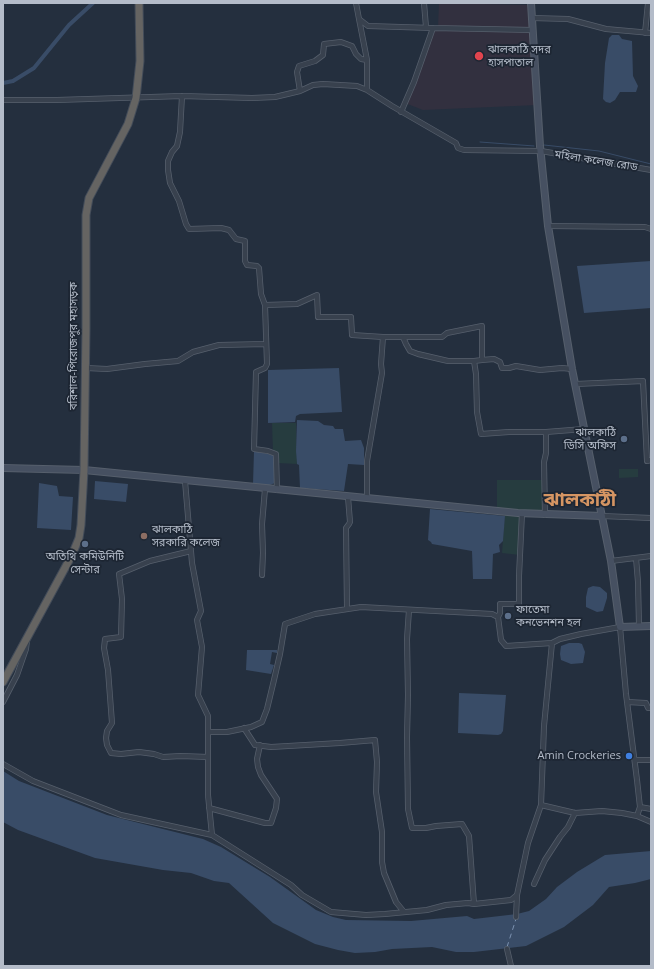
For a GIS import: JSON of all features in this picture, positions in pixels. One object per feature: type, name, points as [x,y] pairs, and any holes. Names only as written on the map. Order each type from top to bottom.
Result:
[{"type":"highway","name":"বরিশাল-পিরোজপুর মহাসড়ক","points":[[3,682],[72,555],[79,538],[84,470],[86,215],[89,198],[128,124],[136,98],[140,61],[139,3]]},
{"type":"main road","points":[[531,3],[541,151],[548,226],[572,368],[611,561],[620,627],[651,626]]},
{"type":"main road","points":[[3,468],[84,470],[265,489],[522,513],[602,516]]},
{"type":"street","points":[[356,3],[367,60],[367,90]]},
{"type":"street","points":[[424,3],[426,28]]},
{"type":"street","points":[[645,33],[648,3]]},
{"type":"street","points":[[532,18],[568,19],[606,29],[651,33]]},
{"type":"street","points":[[359,19],[368,26],[533,30]]},
{"type":"street","points":[[401,112],[414,82],[433,28]]},
{"type":"street","points":[[300,91],[297,72],[299,66],[315,61],[323,56],[324,44],[341,42],[352,46],[356,54],[361,59],[367,60]]},
{"type":"street","name":"মহিলা কলেজ রোড","points":[[3,100],[182,96],[267,97],[300,91],[313,85],[323,84],[357,86],[367,90],[401,112],[456,143],[458,148],[464,150],[541,151],[651,170]]},
{"type":"street","points":[[182,96],[180,132],[177,146],[172,152],[168,161],[168,170],[170,182],[179,201],[186,224],[189,229],[221,228],[229,230],[236,239],[245,241],[246,265],[257,266],[259,268],[261,294],[265,305],[267,364],[265,368],[256,372],[254,449],[276,454],[277,490]]},
{"type":"street","points":[[548,226],[645,227],[651,229]]},
{"type":"street","points":[[265,305],[297,304],[317,295],[318,317],[351,317],[352,335],[383,337],[442,337],[447,333],[482,326],[482,360]]},
{"type":"street","points":[[367,498],[368,461],[382,373],[381,364],[383,337]]},
{"type":"street","points":[[404,337],[410,351],[448,361],[494,359],[500,362],[502,368],[516,366],[540,370],[572,368]]},
{"type":"street","points":[[86,368],[107,369],[178,361],[193,352],[219,345],[266,344]]},
{"type":"street","points":[[474,361],[477,412],[481,434],[584,429]]},
{"type":"street","points":[[576,384],[642,381],[647,461],[651,460]]},
{"type":"street","points":[[545,515],[544,462],[546,453],[546,432]]},
{"type":"street","points":[[185,481],[191,551],[201,611],[196,620],[202,647],[198,695],[208,716],[208,757],[212,835]]},
{"type":"street","points":[[262,575],[262,524],[265,489]]},
{"type":"street","points":[[347,609],[346,528],[350,522],[348,497]]},
{"type":"street","points":[[522,513],[519,604],[500,604],[500,613],[498,616],[501,640],[506,646],[552,643],[560,639],[580,634],[620,627],[627,702],[640,807],[637,816]]},
{"type":"street","points":[[602,516],[651,518]]},
{"type":"street","points":[[191,551],[150,561],[119,574],[122,599],[121,637],[105,639],[104,648],[108,670],[112,723],[107,731],[106,738],[107,745],[111,753],[121,754],[139,752],[163,757],[208,757]]},
{"type":"street","points":[[611,561],[651,556]]},
{"type":"street","points":[[636,558],[639,626]]},
{"type":"street","points":[[208,732],[227,732],[250,727],[262,722],[280,654],[285,624],[315,614],[361,607],[492,614],[498,616]]},
{"type":"street","points":[[409,610],[407,640],[407,744],[408,809],[412,828],[462,824],[469,836],[474,904]]},
{"type":"street","points":[[3,702],[17,675],[25,654],[27,637]]},
{"type":"street","points":[[516,917],[517,895],[528,843],[541,805],[544,726],[552,643]]},
{"type":"street","points":[[627,702],[646,703],[648,708],[651,708]]},
{"type":"street","points":[[244,728],[255,745],[313,745],[375,740],[377,762],[376,792],[382,832],[382,862],[384,873],[396,902],[404,912]]},
{"type":"street","points":[[210,808],[265,824],[271,823],[276,808],[277,799],[261,775],[258,767],[257,759],[260,745]]},
{"type":"street","points":[[635,760],[651,760]]},
{"type":"street","points":[[3,764],[33,781],[121,815],[212,835],[291,885],[302,895],[330,912],[366,915],[427,910],[446,905],[511,900],[517,895]]},
{"type":"street","points":[[541,805],[575,812],[602,811],[637,816],[651,822]]},
{"type":"street","points":[[640,807],[651,808]]},
{"type":"street","points":[[534,884],[545,860],[568,827],[575,812]]},
{"type":"street","points":[[507,949],[511,966]]},
{"type":"shaded area","name":"ঝালকাঠি সদর হাসপাতাল","points":[[439,3],[531,5],[538,105],[423,110],[405,103],[433,28],[438,27]]},
{"type":"green space","points":[[272,423],[296,423],[297,464],[277,463],[273,452]]},
{"type":"green space","points":[[619,469],[638,469],[638,477],[619,478]]},
{"type":"green space","points":[[497,480],[544,480],[545,515],[522,513],[520,555],[502,553],[505,512],[497,511]]},
{"type":"water","points":[[612,35],[619,35],[622,39],[632,41],[633,76],[638,86],[636,92],[620,92],[615,100],[610,103],[603,99],[605,63],[609,38]]},
{"type":"water","points":[[651,261],[651,308],[584,313],[577,266]]},
{"type":"water","points":[[339,368],[342,412],[300,414],[296,416],[295,422],[268,423],[268,370]]},
{"type":"water","points":[[297,420],[318,421],[324,425],[333,426],[335,429],[343,429],[345,441],[361,440],[364,448],[364,465],[348,464],[344,491],[300,488],[299,465],[297,464],[296,451]]},
{"type":"water","points":[[254,451],[273,455],[275,483],[267,486],[253,484]]},
{"type":"water","points":[[95,481],[128,484],[126,502],[94,499]]},
{"type":"water","points":[[39,483],[57,486],[59,496],[73,497],[71,530],[37,528]]},
{"type":"water","points":[[430,509],[505,516],[503,541],[499,545],[500,552],[493,554],[492,579],[473,579],[472,551],[432,544],[428,540]]},
{"type":"water","points":[[593,586],[600,587],[607,593],[603,611],[597,612],[586,607],[588,588]]},
{"type":"water","points":[[569,643],[582,644],[585,652],[583,663],[571,664],[561,660],[561,646]]},
{"type":"water","points":[[247,650],[277,650],[277,653],[272,652],[270,664],[274,665],[271,674],[246,670]]},
{"type":"water","points":[[459,693],[506,695],[503,731],[501,734],[458,733]]},
{"type":"water","points":[[3,771],[19,781],[107,815],[203,839],[221,847],[270,877],[316,910],[333,917],[346,920],[411,921],[467,916],[474,919],[517,914],[529,911],[546,899],[557,887],[577,872],[605,855],[651,851],[651,879],[609,887],[593,905],[564,927],[526,946],[474,952],[456,952],[432,947],[355,953],[315,944],[273,923],[229,883],[214,881],[191,873],[163,870],[95,858],[18,830],[3,822]]},
{"type":"waterway","points":[[3,83],[13,81],[34,68],[69,25],[93,3]]},
{"type":"waterway","points":[[480,142],[534,146]]},
{"type":"waterway","points":[[544,145],[599,151],[651,164]]},
{"type":"ferry route","points":[[507,947],[516,919]]},
{"type":"place","name":"ঝালকাঠি সদর হাসপাতাল","points":[[479,56]]},
{"type":"place","name":"ঝালকাঠি ডিসি অফিস","points":[[624,439]]},
{"type":"place","name":"ঝালকাঠি সরকারি কলেজ","points":[[144,536]]},
{"type":"place","name":"অতিথি কমিউনিটি সেন্টার","points":[[85,544]]},
{"type":"place","name":"ফাতেমা কনভেনশন হল","points":[[508,616]]},
{"type":"place","name":"Amin Crockeries","points":[[629,756]]},
{"type":"district","name":"ঝালকাঠী","points":[[580,501]]}]
